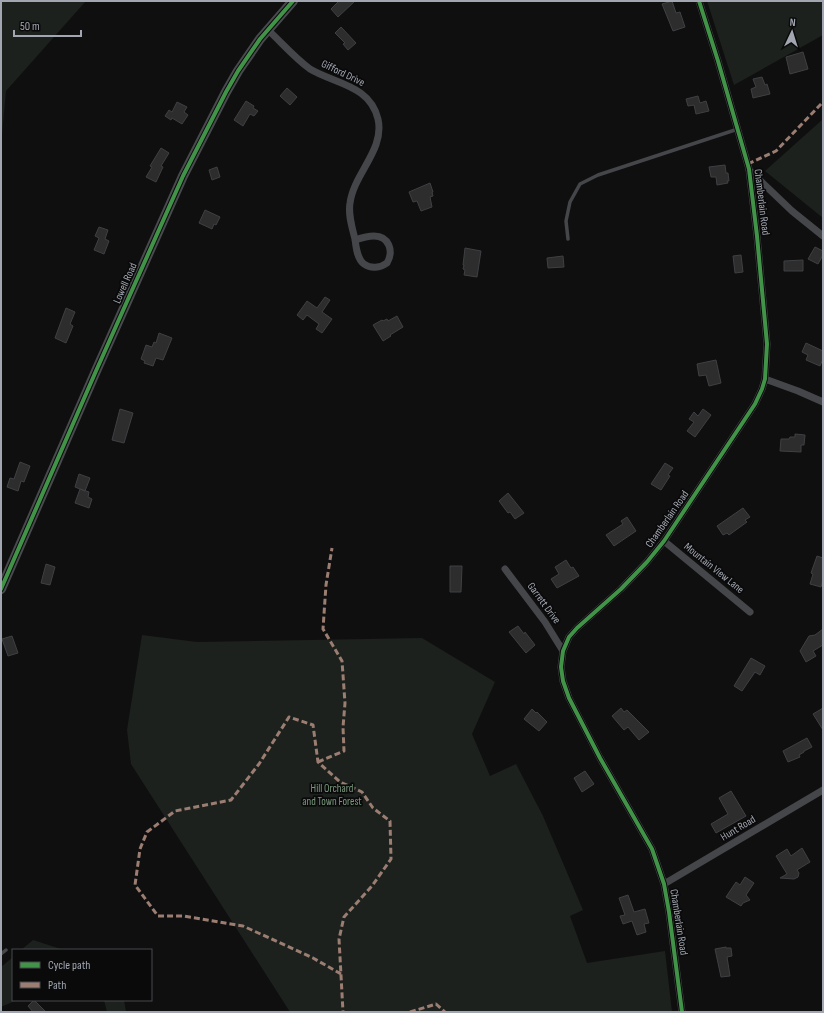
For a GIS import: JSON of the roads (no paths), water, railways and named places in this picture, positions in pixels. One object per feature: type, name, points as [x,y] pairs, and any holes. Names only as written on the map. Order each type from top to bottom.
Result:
[{"type":"street","name":"Lowell Road","points":[[1,589],[183,176],[226,92],[250,52],[293,1]]},
{"type":"street","name":"Chamberlain Road","points":[[682,1012],[664,884],[652,849],[600,758],[569,698],[562,681],[561,667],[563,651],[569,637],[577,628],[622,589],[664,541],[755,404],[765,379],[767,344],[765,317],[749,169],[699,1]]},
{"type":"street","name":"Gifford Drive","points":[[268,30],[309,68],[361,92],[376,111],[379,126],[378,141],[358,179],[350,203],[350,216],[358,255],[365,265],[376,267],[387,263],[390,256],[390,248],[384,239],[372,236],[355,240]]},
{"type":"street","points":[[749,169],[792,211],[823,236]]},
{"type":"street","points":[[765,379],[823,402]]},
{"type":"street","name":"Mountain View Lane","points":[[664,541],[750,612]]},
{"type":"street","name":"Garrett Drive","points":[[505,569],[545,622],[563,651]]},
{"type":"street","name":"Hunt Road","points":[[664,884],[823,790]]},
{"type":"lane","points":[[568,239],[566,222],[570,202],[580,184],[598,175],[738,130]]},
{"type":"lane","points":[[1,954],[6,950]]},
{"type":"park label","name":"Hill Orchard and Town Forest","points":[[332,794]]}]
